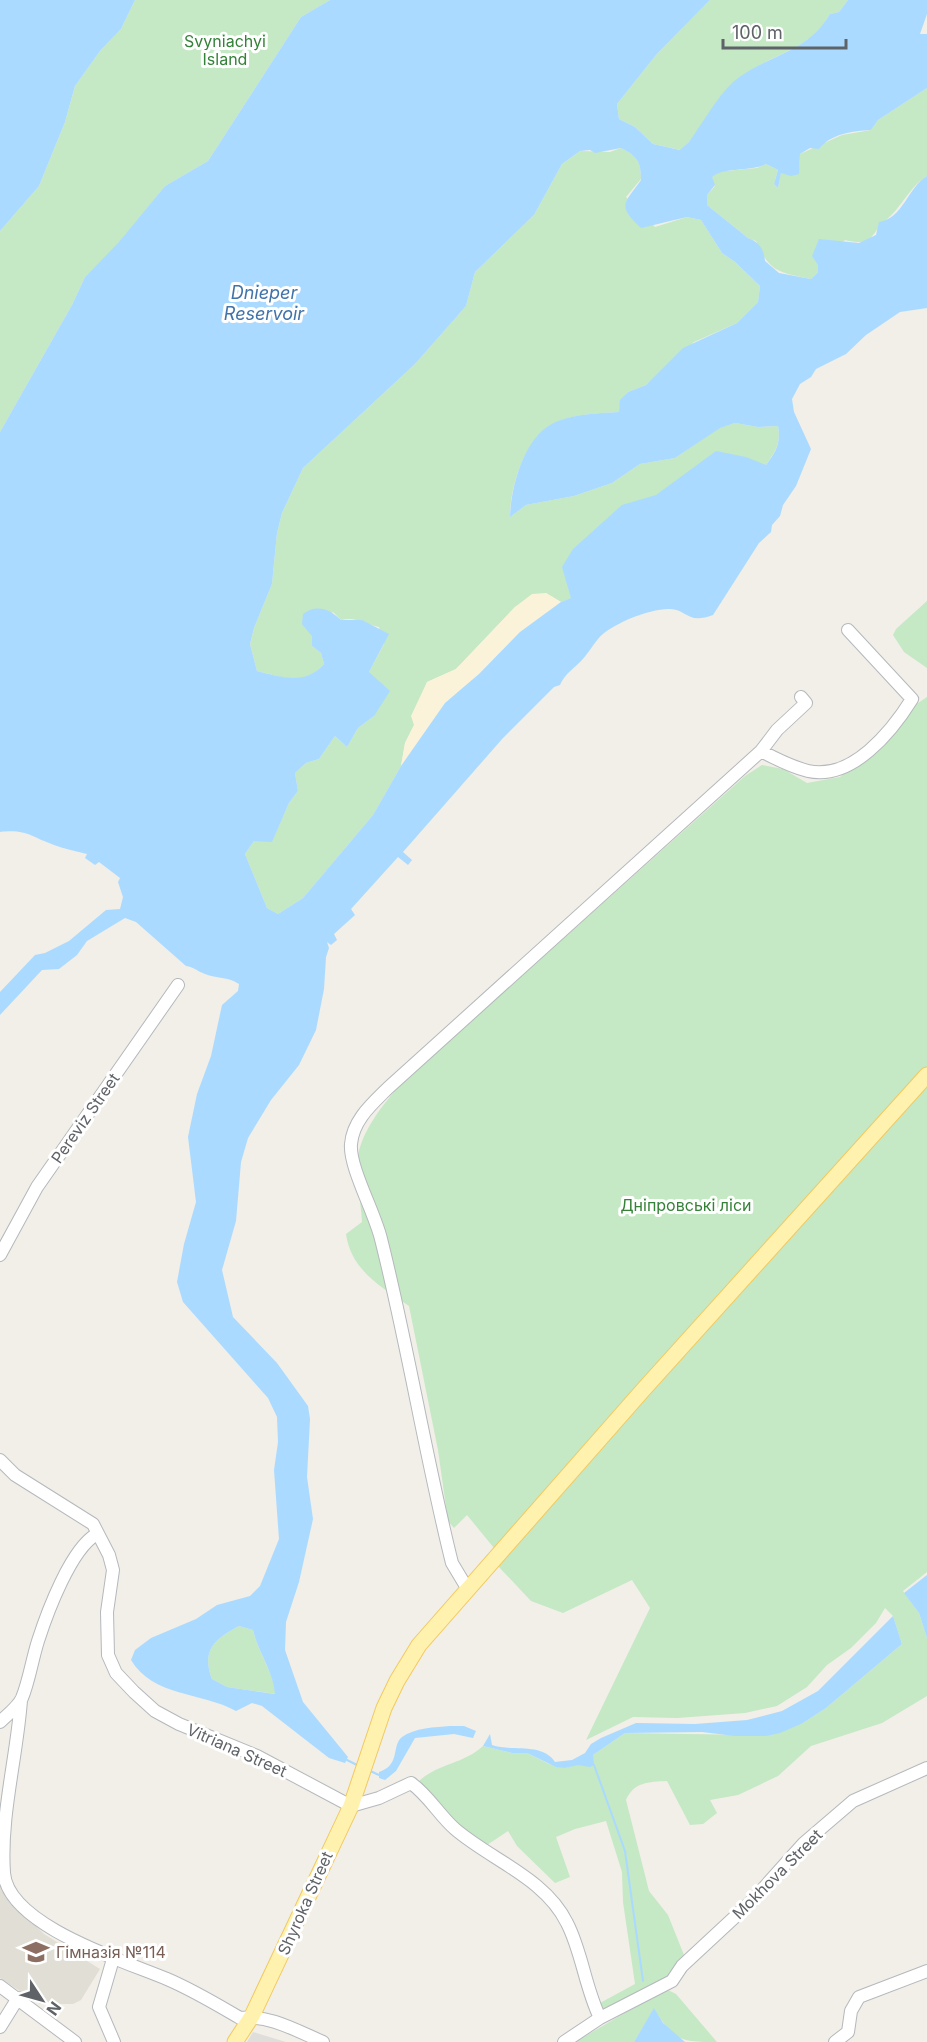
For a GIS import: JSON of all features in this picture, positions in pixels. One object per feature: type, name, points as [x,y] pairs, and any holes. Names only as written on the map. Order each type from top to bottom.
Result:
[{"type":"main road","name":"Shyroka Street","points":[[235,2042],[252,2016],[351,1806],[384,1708],[408,1661],[467,1588],[927,1075]]},
{"type":"street","points":[[761,752],[810,772],[827,771],[864,755],[903,714],[912,699],[848,630]]},
{"type":"street","points":[[467,1588],[452,1563],[397,1299],[378,1225],[354,1165],[351,1145],[356,1124],[388,1088],[761,752],[777,730],[806,703],[801,697]]},
{"type":"street","name":"Pereviz Street","points":[[0,1255],[38,1187],[178,985]]},
{"type":"street","name":"Vitriana Street","points":[[0,1460],[15,1475],[93,1524],[109,1555],[113,1570],[107,1612],[108,1655],[116,1673],[134,1692],[155,1711],[179,1724],[257,1756],[351,1806]]},
{"type":"street","points":[[97,1534],[88,1539],[77,1555],[55,1598],[39,1639],[21,1700],[10,1785],[4,1876],[14,1895],[31,1914],[70,1940],[207,1998],[240,2018],[252,2016],[323,2042]]},
{"type":"street","points":[[0,1722],[21,1700]]},
{"type":"street","name":"Mokhova Street","points":[[600,2018],[672,1981],[682,1966],[752,1901],[804,1843],[853,1801],[927,1768]]},
{"type":"street","points":[[351,1806],[379,1798],[411,1783],[433,1802],[454,1828],[528,1880],[553,1901],[570,1929],[591,1999],[600,2018],[564,2042]]},
{"type":"street","points":[[112,1959],[99,2007],[114,2042]]},
{"type":"street","points":[[835,2042],[848,2032],[851,2011],[858,1997],[927,1971]]},
{"type":"street","points":[[0,1986],[75,2042]]},
{"type":"street","points":[[0,2027],[18,1998]]},
{"type":"shaded area","name":"Гімназія №114","points":[[0,1877],[7,1897],[44,1934],[100,1969],[81,2000],[73,2004],[40,2004],[0,1978]]},
{"type":"shaded area","points":[[253,2032],[286,2042],[247,2042]]},
{"type":"green space","name":"Svyniachyi Island","points":[[135,0],[330,0],[301,17],[208,161],[165,186],[119,243],[85,277],[72,305],[0,432],[0,231],[39,186],[65,122],[75,86],[100,51],[121,29]]},
{"type":"green space","points":[[710,0],[848,0],[839,12],[830,14],[813,36],[748,73],[720,101],[698,132],[681,150],[653,144],[635,127],[619,119],[617,104],[656,55]]},
{"type":"green space","points":[[927,88],[927,176],[916,185],[870,238],[861,242],[845,240],[818,265],[818,272],[811,279],[791,275],[771,265],[756,241],[748,238],[707,205],[707,195],[715,186],[711,177],[717,172],[757,168],[766,164],[778,170],[774,184],[778,188],[781,172],[799,169],[800,154],[842,135],[871,130],[878,120]]},
{"type":"green space","points":[[621,148],[637,160],[641,173],[641,179],[626,197],[655,227],[687,217],[701,220],[722,253],[760,286],[758,302],[737,323],[694,342],[646,385],[628,392],[621,400],[619,412],[573,417],[547,427],[529,448],[522,462],[513,490],[510,517],[526,505],[574,496],[612,483],[640,464],[675,458],[719,428],[735,423],[758,427],[778,426],[777,447],[766,465],[572,598],[561,602],[546,593],[515,607],[456,669],[427,682],[414,725],[405,743],[401,766],[373,815],[303,898],[278,914],[267,908],[245,854],[254,841],[272,841],[289,803],[298,791],[295,773],[306,763],[319,759],[335,736],[347,747],[358,728],[374,716],[369,672],[384,644],[379,627],[356,620],[341,620],[333,612],[312,636],[312,646],[321,653],[324,664],[316,671],[309,676],[293,678],[257,671],[250,644],[272,584],[277,533],[282,513],[303,468],[415,364],[466,306],[475,272],[534,215],[562,164],[580,151],[610,152]]},
{"type":"green space","points":[[927,601],[927,668],[904,652],[893,635],[896,629]]},
{"type":"green space","name":"Дніпровські ліси","points":[[927,697],[927,1572],[903,1591],[919,1613],[927,1638],[927,1696],[882,1723],[811,1746],[778,1776],[738,1795],[710,1800],[717,1813],[703,1824],[690,1825],[667,1781],[637,1786],[626,1800],[649,1891],[668,1915],[684,1955],[668,1979],[601,2011],[600,2003],[635,1984],[623,1902],[622,1872],[606,1821],[575,1829],[556,1837],[570,1877],[555,1883],[517,1846],[508,1831],[487,1845],[457,1826],[418,1782],[433,1771],[467,1757],[483,1746],[512,1753],[527,1753],[549,1764],[565,1768],[591,1760],[593,1755],[625,1733],[750,1735],[803,1723],[826,1708],[902,1644],[893,1616],[885,1608],[876,1623],[851,1648],[827,1665],[807,1687],[777,1706],[745,1713],[677,1718],[633,1717],[586,1740],[650,1608],[632,1580],[563,1613],[531,1601],[498,1566],[503,1559],[467,1515],[454,1528],[448,1521],[438,1450],[409,1306],[369,1276],[354,1258],[349,1247],[346,1234],[362,1222],[357,1172],[360,1146],[375,1117],[401,1084],[745,776],[762,765],[783,769],[807,783],[840,777],[904,720],[912,707]]},
{"type":"green space","points":[[239,1626],[253,1630],[276,1694],[227,1687],[212,1679],[208,1660],[212,1646]]},
{"type":"green space","points":[[666,1989],[676,1994],[717,2042],[679,2038],[667,2028],[654,2009],[634,2042],[575,2042]]},
{"type":"sand","points":[[546,593],[561,602],[520,632],[479,674],[445,703],[401,766],[405,743],[414,725],[411,716],[427,682],[456,669],[515,607],[532,594]]},
{"type":"water","points":[[0,0],[135,0],[121,29],[100,51],[75,86],[65,122],[39,186],[0,231]]},
{"type":"water","name":"Dnieper Reservoir","points":[[330,0],[710,0],[656,55],[617,104],[619,119],[635,127],[653,144],[680,150],[689,142],[715,103],[733,82],[809,38],[830,14],[839,12],[848,0],[927,0],[927,14],[920,34],[927,34],[927,88],[878,120],[871,130],[842,134],[829,140],[819,149],[810,148],[800,154],[799,174],[791,176],[781,173],[778,188],[774,184],[778,170],[766,164],[717,174],[712,177],[715,185],[707,195],[707,205],[758,244],[765,261],[779,273],[811,279],[818,272],[818,265],[812,256],[819,239],[859,243],[876,235],[879,222],[894,215],[920,181],[927,176],[927,308],[900,312],[866,335],[846,354],[816,369],[811,377],[800,384],[792,399],[794,412],[811,449],[796,486],[783,505],[780,516],[772,525],[771,532],[759,543],[713,615],[698,618],[676,610],[662,609],[631,618],[604,633],[566,675],[560,685],[554,687],[503,738],[403,852],[412,860],[408,865],[398,857],[351,909],[355,915],[334,934],[337,940],[331,945],[327,942],[329,948],[326,957],[324,989],[316,1030],[299,1065],[271,1100],[248,1138],[241,1162],[236,1221],[222,1270],[233,1317],[277,1363],[308,1406],[310,1419],[307,1477],[313,1519],[299,1582],[286,1622],[285,1650],[303,1702],[348,1757],[345,1763],[329,1758],[262,1706],[252,1703],[236,1711],[179,1692],[152,1681],[140,1672],[131,1660],[135,1650],[151,1638],[196,1619],[217,1605],[250,1596],[260,1586],[279,1539],[274,1470],[278,1442],[277,1417],[268,1398],[183,1302],[177,1282],[184,1244],[196,1202],[188,1137],[197,1094],[211,1056],[222,1005],[238,991],[239,984],[209,976],[186,966],[136,922],[125,918],[87,941],[77,955],[59,969],[42,970],[0,1015],[0,992],[35,955],[45,953],[69,941],[106,910],[120,909],[123,897],[118,882],[120,878],[99,862],[95,865],[85,858],[87,854],[28,834],[0,832],[0,432],[72,305],[85,277],[119,242],[165,186],[208,161],[301,17]],"holes":[[[621,148],[637,160],[640,168],[641,180],[627,199],[626,204],[628,214],[633,220],[641,228],[687,217],[701,220],[722,253],[760,286],[758,302],[737,323],[683,348],[646,385],[628,392],[620,400],[619,412],[572,417],[547,427],[529,448],[522,462],[513,490],[510,517],[526,505],[574,496],[612,483],[640,464],[675,458],[720,428],[735,423],[758,427],[778,426],[779,438],[775,451],[766,465],[746,457],[716,451],[656,495],[622,505],[573,549],[562,567],[571,598],[561,602],[520,632],[479,674],[445,703],[401,766],[373,815],[303,898],[278,914],[267,908],[245,854],[254,841],[272,842],[289,803],[298,791],[295,773],[306,763],[319,759],[335,736],[347,747],[358,728],[374,716],[390,691],[369,672],[389,634],[362,620],[341,620],[323,609],[313,609],[303,614],[302,624],[312,636],[312,646],[321,653],[324,664],[309,675],[292,678],[257,671],[250,644],[272,584],[277,533],[282,513],[303,468],[415,364],[466,306],[475,272],[534,215],[562,164],[580,151],[590,150],[595,153]],[[239,1626],[253,1630],[272,1678],[275,1694],[227,1687],[212,1679],[208,1660],[212,1646]]]},
{"type":"water","points":[[927,1575],[927,1638],[919,1613],[904,1593]]},
{"type":"water","points":[[893,1616],[902,1644],[826,1708],[803,1723],[780,1733],[766,1736],[735,1736],[702,1732],[625,1733],[593,1755],[594,1765],[590,1767],[578,1765],[565,1768],[556,1767],[527,1753],[512,1753],[483,1746],[490,1734],[492,1745],[535,1750],[549,1756],[555,1762],[572,1760],[585,1753],[591,1744],[601,1738],[636,1723],[695,1724],[747,1720],[782,1711],[818,1691]]},
{"type":"water","points":[[464,1726],[476,1731],[473,1738],[454,1734],[415,1738],[396,1771],[385,1780],[379,1778],[379,1772],[386,1769],[393,1760],[402,1737],[419,1730]]},
{"type":"water","points":[[654,2008],[663,2023],[685,2042],[634,2042]]},
{"type":"waterway","points":[[347,1760],[357,1765]]},
{"type":"waterway","points":[[594,1765],[625,1851],[643,1981]]},
{"type":"waterway","points":[[368,1770],[379,1775]]},
{"type":"place","name":"Гімназія №114","points":[[36,1952]]}]
